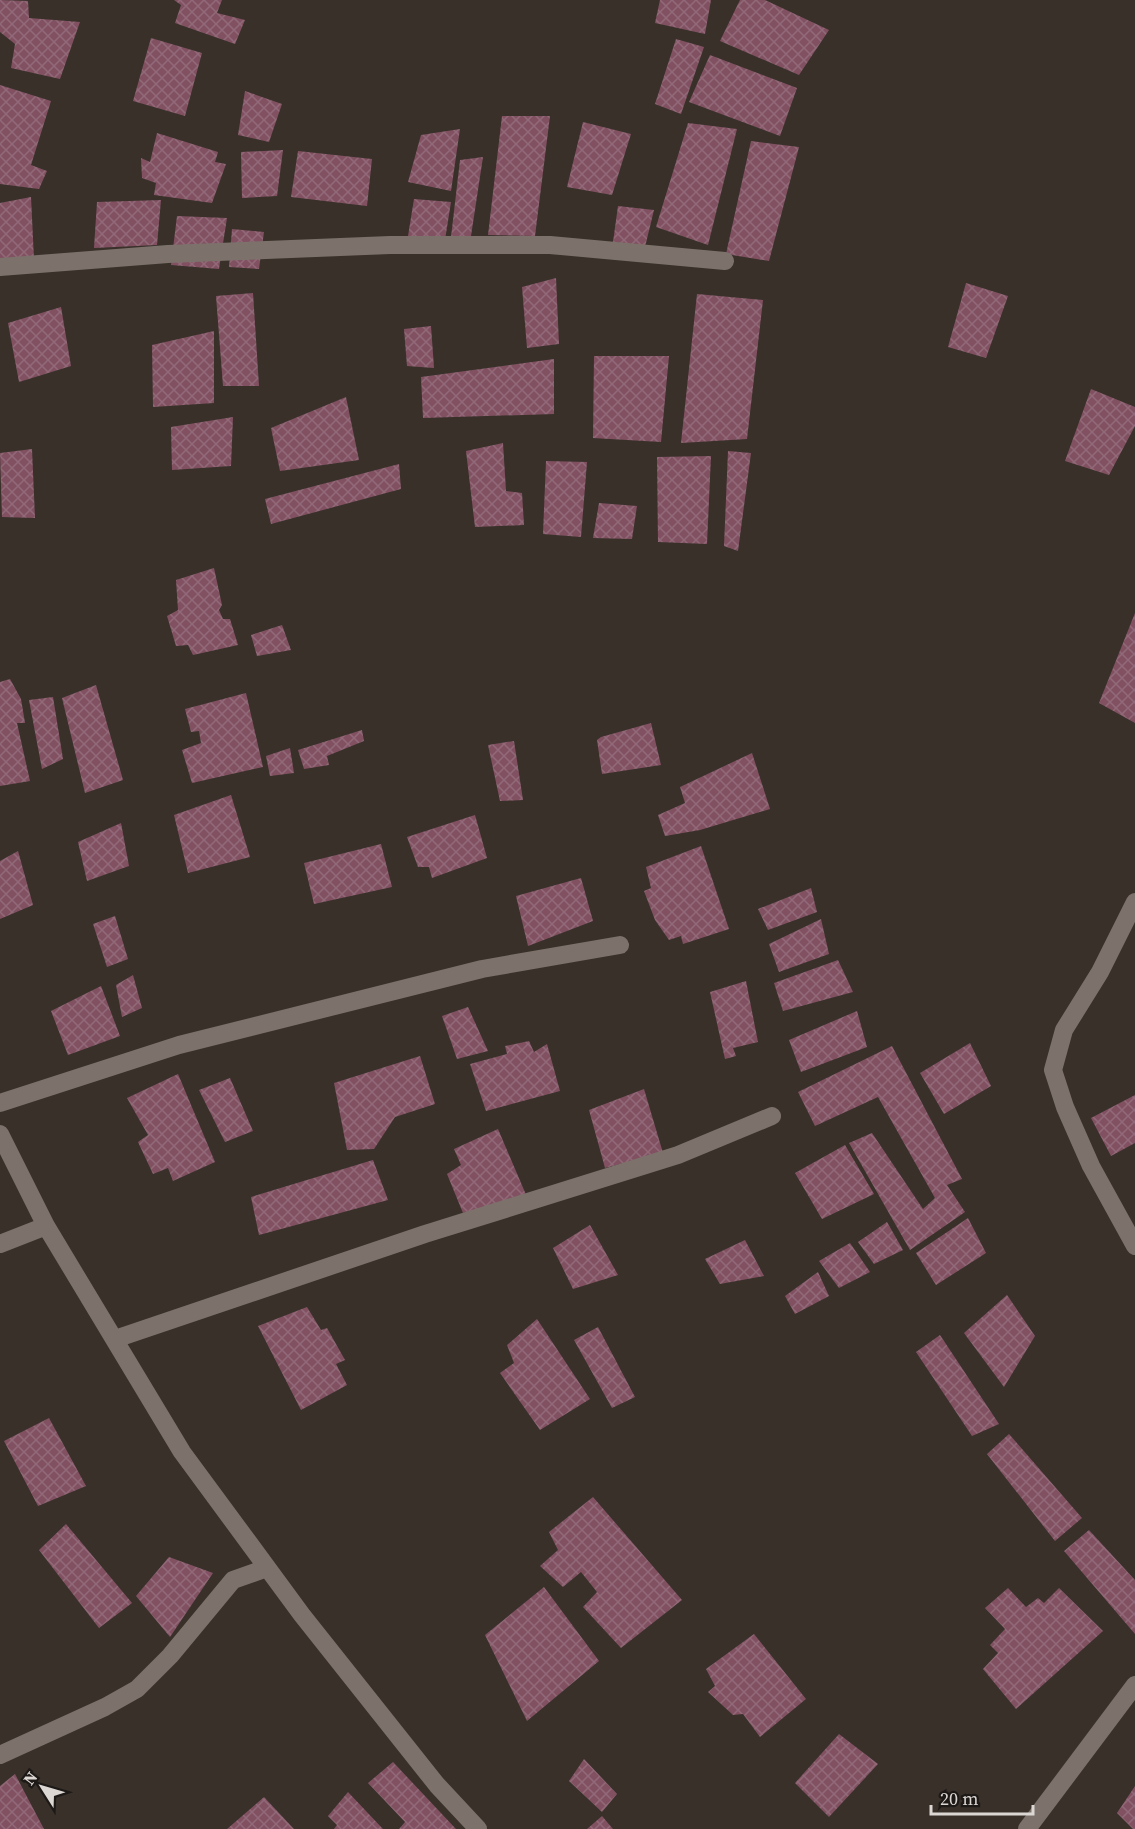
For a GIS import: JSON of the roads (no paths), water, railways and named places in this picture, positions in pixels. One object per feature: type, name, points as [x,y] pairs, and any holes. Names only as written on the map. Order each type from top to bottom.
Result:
[{"type":"street","points":[[0,267],[168,254],[390,245],[550,244],[725,261]]},
{"type":"street","points":[[1135,902],[1100,972],[1064,1030],[1053,1070],[1065,1107],[1091,1166],[1135,1246]]},
{"type":"street","points":[[0,1103],[191,1043],[482,969],[620,945]]},
{"type":"street","points":[[115,1339],[425,1234],[678,1155],[772,1116]]},
{"type":"street","points":[[0,1134],[46,1226],[183,1452],[302,1615],[437,1785],[478,1829]]},
{"type":"street","points":[[0,1244],[46,1226]]},
{"type":"street","points":[[0,1755],[105,1707],[137,1689],[170,1656],[233,1580],[267,1568]]},
{"type":"street","points":[[1027,1829],[1135,1685]]}]
